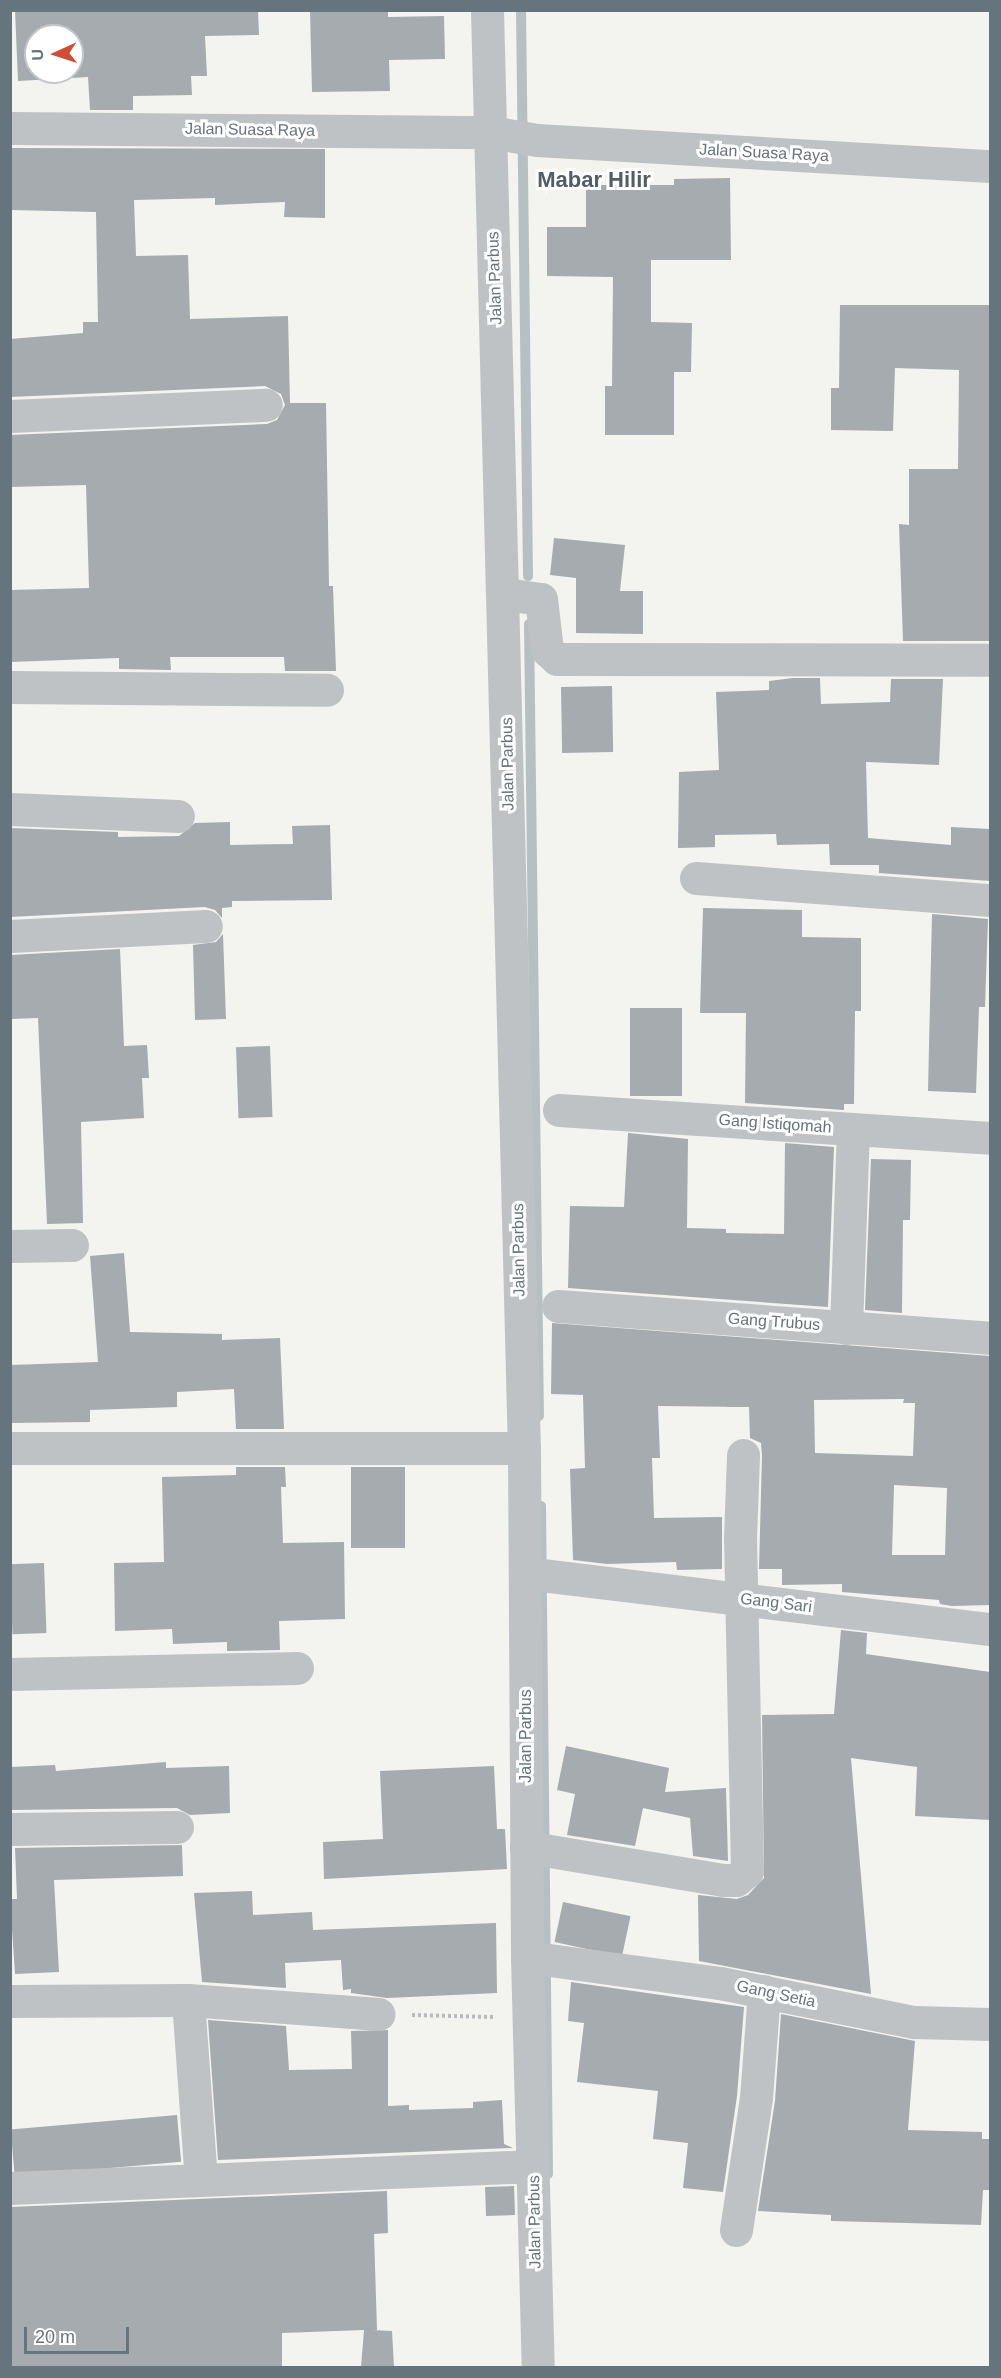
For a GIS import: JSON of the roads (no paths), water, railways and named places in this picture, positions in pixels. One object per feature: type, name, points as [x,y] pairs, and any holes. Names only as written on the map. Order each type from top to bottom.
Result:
[{"type":"street","name":"Jalan Parbus","points":[[487,10],[498,134],[505,594],[524,1448],[540,1574],[536,1848],[540,1959],[528,2018],[538,2367]]},
{"type":"street","name":"Jalan Suasa Raya","points":[[10,128],[498,134],[537,140],[990,166]]},
{"type":"street","points":[[10,416],[266,405]]},
{"type":"street","points":[[505,594],[541,599],[547,650],[556,659],[990,660]]},
{"type":"street","points":[[10,687],[327,690]]},
{"type":"street","points":[[10,809],[178,816]]},
{"type":"street","points":[[696,878],[990,900]]},
{"type":"street","points":[[10,936],[206,926]]},
{"type":"street","name":"Gang Istiqomah","points":[[559,1110],[990,1138]]},
{"type":"street","points":[[846,1328],[854,1130]]},
{"type":"street","points":[[10,1246],[72,1245]]},
{"type":"street","name":"Gang Trubus","points":[[558,1306],[990,1338]]},
{"type":"street","points":[[10,1448],[524,1448]]},
{"type":"street","points":[[536,1848],[723,1880],[743,1877],[749,1856],[742,1599],[743,1455]]},
{"type":"street","name":"Gang Sari","points":[[540,1574],[990,1629]]},
{"type":"street","points":[[10,1674],[297,1668]]},
{"type":"street","points":[[10,1829],[177,1827]]},
{"type":"street","name":"Gang Setia","points":[[540,1959],[764,1991],[914,2022],[990,2024]]},
{"type":"street","points":[[736,2230],[756,2098],[764,1991]]},
{"type":"street","points":[[10,2001],[188,2000],[378,2014]]},
{"type":"street","points":[[188,2000],[201,2180]]},
{"type":"street","points":[[10,2188],[534,2166]]},
{"type":"waterway","points":[[521,10],[528,576]]},
{"type":"waterway","points":[[529,624],[539,1416]]},
{"type":"waterway","points":[[541,1506],[548,2174]]},
{"type":"district","name":"Mabar Hilir","points":[[594,180]]}]
